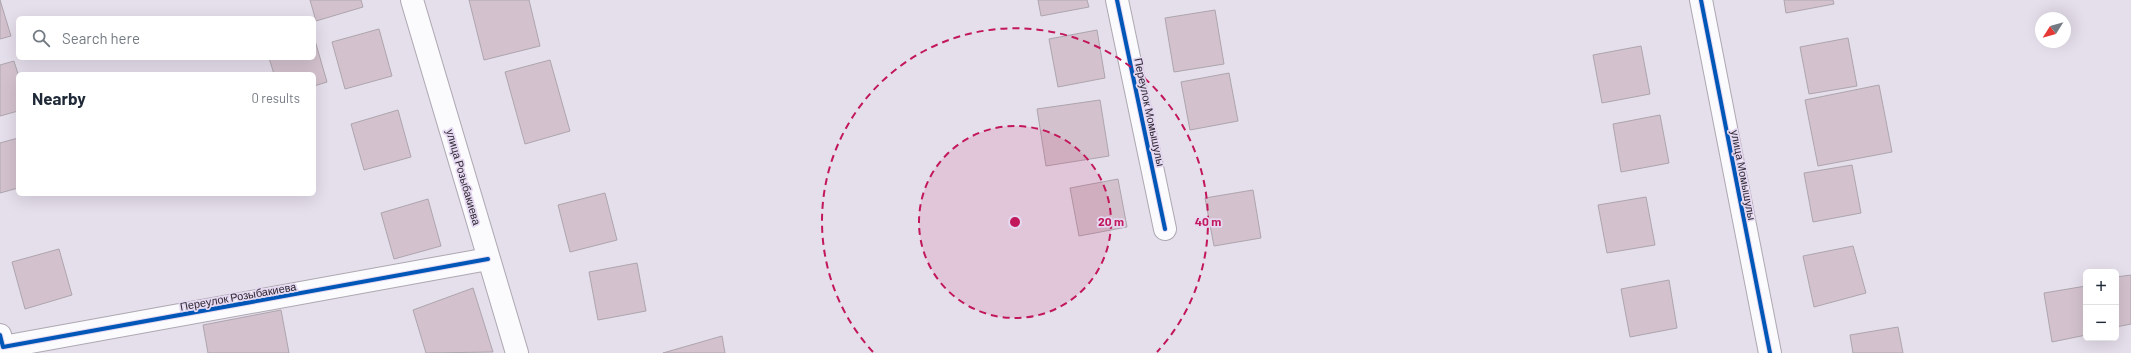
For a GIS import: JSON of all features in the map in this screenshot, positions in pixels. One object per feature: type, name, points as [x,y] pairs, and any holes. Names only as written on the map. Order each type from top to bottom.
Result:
[{"type":"street","name":"улица Розыбакиева","points":[[412,0],[517,353]]},
{"type":"street","name":"Переулок Момышулы","points":[[1117,0],[1165,229]]},
{"type":"street","name":"улица Момышулы","points":[[1701,0],[1770,353]]},
{"type":"street","name":"Переулок Розыбакиева","points":[[0,335],[3,347],[488,259]]},
{"type":"building","points":[[0,0],[11,36],[0,39]]},
{"type":"building","points":[[310,0],[361,0],[363,7],[316,21],[316,16],[315,16]]},
{"type":"building","points":[[469,0],[529,0],[540,46],[484,60]]},
{"type":"building","points":[[1038,0],[1087,0],[1089,7],[1041,16]]},
{"type":"building","points":[[1784,0],[1833,0],[1834,4],[1786,13]]},
{"type":"building","points":[[1215,10],[1224,64],[1174,72],[1165,18]]},
{"type":"building","points":[[379,29],[392,76],[345,89],[332,42]]},
{"type":"building","points":[[1097,30],[1105,78],[1058,87],[1049,39]]},
{"type":"building","points":[[1848,38],[1857,86],[1809,94],[1800,47]]},
{"type":"building","points":[[316,44],[327,82],[316,85],[316,72],[273,72],[270,60],[316,60]]},
{"type":"building","points":[[1641,46],[1650,94],[1602,103],[1593,55]]},
{"type":"building","points":[[550,60],[570,131],[525,144],[505,72]]},
{"type":"building","points":[[14,61],[17,72],[16,72],[16,112],[0,116],[0,65]]},
{"type":"building","points":[[1229,73],[1238,121],[1190,130],[1181,82]]},
{"type":"building","points":[[1879,85],[1892,152],[1818,166],[1805,100]]},
{"type":"building","points":[[1100,100],[1109,156],[1046,166],[1037,109]]},
{"type":"building","points":[[398,110],[411,157],[364,170],[351,124]]},
{"type":"building","points":[[1660,115],[1669,163],[1621,172],[1613,124]]},
{"type":"building","points":[[16,139],[16,189],[0,193],[0,143]]},
{"type":"building","points":[[1852,165],[1861,213],[1813,222],[1804,173]]},
{"type":"building","points":[[1118,179],[1127,227],[1079,236],[1070,188]]},
{"type":"building","points":[[1253,190],[1261,238],[1214,246],[1205,198]]},
{"type":"building","points":[[605,193],[617,240],[570,252],[558,205]]},
{"type":"building","points":[[1646,197],[1655,245],[1607,253],[1598,205]]},
{"type":"building","points":[[428,199],[441,246],[394,259],[381,213]]},
{"type":"building","points":[[1853,246],[1866,293],[1814,307],[1803,256]]},
{"type":"building","points":[[59,249],[72,295],[25,309],[12,262]]},
{"type":"building","points":[[637,263],[646,311],[598,320],[589,272]]},
{"type":"building","points":[[2131,275],[2131,324],[2119,326],[2119,305],[2119,277]]},
{"type":"building","points":[[1669,280],[1677,328],[1630,337],[1621,289]]},
{"type":"building","points":[[2083,286],[2083,336],[2052,342],[2044,293]]},
{"type":"building","points":[[473,288],[493,352],[426,353],[413,310]]},
{"type":"building","points":[[281,310],[289,353],[208,353],[203,325]]},
{"type":"building","points":[[1898,327],[1903,353],[1853,353],[1850,335]]},
{"type":"building","points":[[722,336],[725,353],[663,353]]},
{"type":"cycle path","points":[[1117,0],[1165,229]]},
{"type":"cycle path","points":[[1701,0],[1770,353]]},
{"type":"cycle path","points":[[0,335],[3,347],[488,259]]}]
